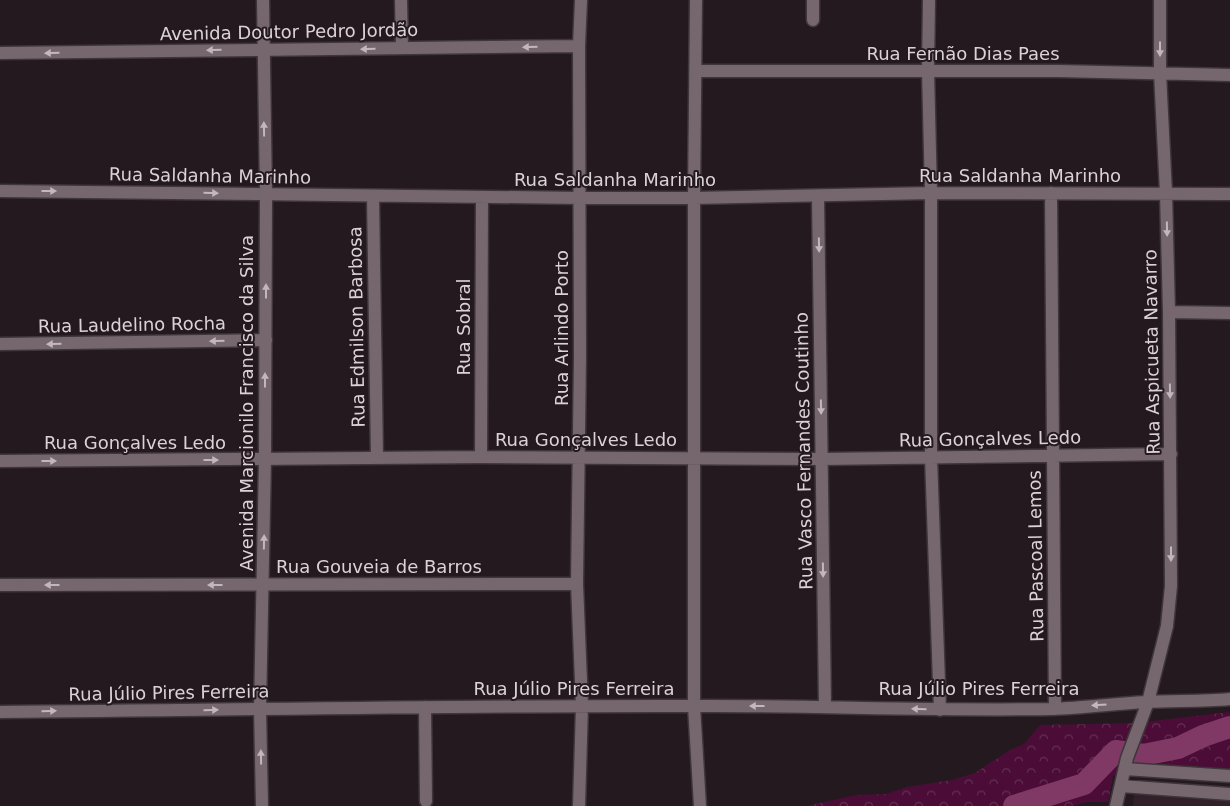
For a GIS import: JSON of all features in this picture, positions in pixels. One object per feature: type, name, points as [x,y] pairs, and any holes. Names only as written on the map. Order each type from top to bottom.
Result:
[{"type":"street","name":"Avenida Marcionilo Francisco da Silva","points":[[262,806],[260,709],[264,585],[266,340],[264,0]]},
{"type":"street","points":[[401,0],[402,48]]},
{"type":"street","name":"Rua Arlindo Porto","points":[[579,806],[582,706],[577,584],[580,198],[579,46],[581,0]]},
{"type":"street","points":[[696,0],[694,706],[700,806]]},
{"type":"street","points":[[813,0],[813,20]]},
{"type":"street","points":[[929,0],[931,457],[940,710]]},
{"type":"street","name":"Rua Aspicueta Navarro","points":[[1116,806],[1128,759],[1148,702],[1167,626],[1171,586],[1169,312],[1160,73],[1160,0]]},
{"type":"street","name":"Avenida Doutor Pedro Jordão","points":[[0,53],[579,46]]},
{"type":"street","name":"Rua Fernão Dias Paes","points":[[696,71],[928,71],[1230,75]]},
{"type":"street","name":"Rua Saldanha Marinho","points":[[0,191],[580,198],[694,198],[931,193],[1230,194]]},
{"type":"street","name":"Rua Pascoal Lemos","points":[[1051,193],[1055,709]]},
{"type":"street","name":"Rua Edmilson Barbosa","points":[[373,196],[377,458]]},
{"type":"street","name":"Rua Vasco Fernandes Coutinho","points":[[818,196],[825,706]]},
{"type":"street","name":"Rua Sobral","points":[[481,457],[482,197]]},
{"type":"street","points":[[1169,312],[1230,313]]},
{"type":"street","name":"Rua Laudelino Rocha","points":[[0,344],[266,340]]},
{"type":"street","name":"Rua Gonçalves Ledo","points":[[0,461],[481,457],[822,459],[1171,454]]},
{"type":"street","name":"Rua Gouveia de Barros","points":[[0,585],[577,584]]},
{"type":"street","name":"Rua Júlio Pires Ferreira","points":[[0,712],[582,706],[825,706],[940,710],[1055,709],[1148,702],[1230,699]]},
{"type":"street","points":[[425,707],[426,802]]},
{"type":"street","points":[[1128,759],[1230,776]]},
{"type":"street","points":[[1121,786],[1230,794]]},
{"type":"shaded area","points":[[1134,791],[1230,801],[1230,806],[1133,806]]},
{"type":"green space","points":[[1230,712],[1230,783],[1134,770],[1113,776],[1108,802],[1087,802],[1071,806],[806,806],[857,795],[886,794],[907,787],[952,780],[975,773],[1010,750],[1024,744],[1040,725],[1136,723]]},
{"type":"waterway","points":[[1014,806],[1084,784],[1116,751],[1143,755],[1178,748],[1203,736],[1230,727]]}]
